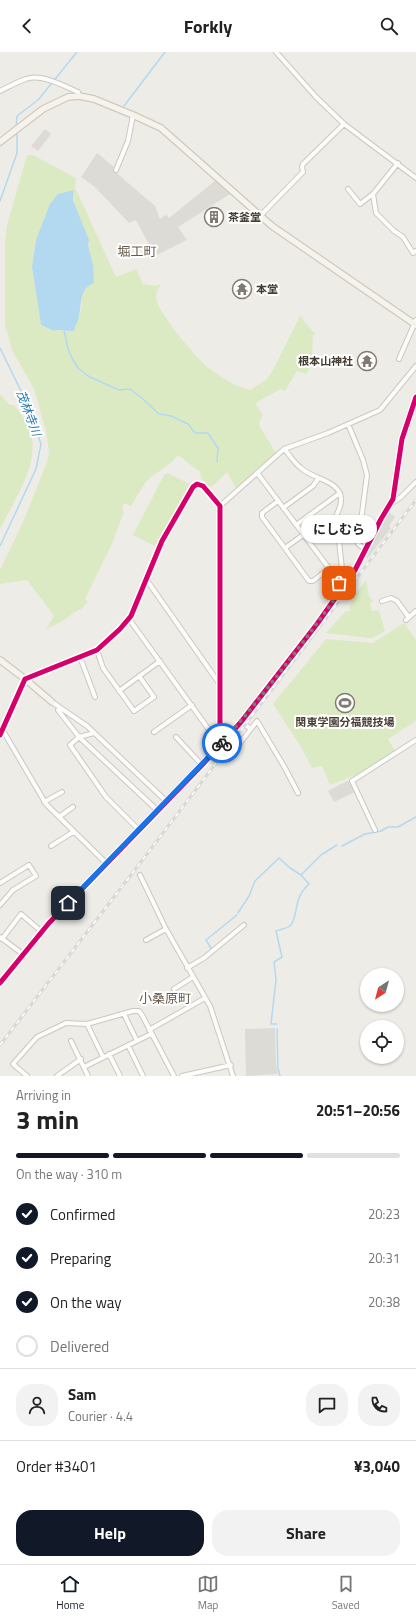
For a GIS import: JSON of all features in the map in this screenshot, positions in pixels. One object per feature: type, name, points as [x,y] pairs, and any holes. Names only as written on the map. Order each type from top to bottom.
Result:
[{"type":"street","points":[[276,52],[316,97],[344,124],[365,141],[398,163],[416,178]]},
{"type":"street","points":[[0,91],[26,78],[35,78],[60,84],[78,92],[79,96]]},
{"type":"street","points":[[0,142],[56,102],[68,97],[79,96],[94,99],[161,128],[260,216],[296,243],[415,323],[414,328],[399,356],[399,360]]},
{"type":"street","points":[[116,170],[128,141],[133,115]]},
{"type":"street","points":[[260,216],[303,172],[303,164],[344,124]]},
{"type":"street","points":[[348,190],[360,204],[373,194],[398,163]]},
{"type":"street","points":[[373,194],[376,213],[403,237],[413,253],[416,251]]},
{"type":"street","points":[[220,506],[258,474],[284,449],[380,410],[416,366]]},
{"type":"street","points":[[0,983],[42,932],[106,863],[202,765],[241,722],[343,587],[366,550],[392,502],[403,434],[416,397]]},
{"type":"street","points":[[348,424],[364,460],[367,475],[358,544],[366,550]]},
{"type":"street","points":[[284,449],[300,468],[318,479],[334,485],[340,493],[340,508],[333,520],[333,525],[340,541],[342,569],[350,577]]},
{"type":"street","points":[[258,474],[328,570],[343,587]]},
{"type":"street","points":[[284,508],[313,486],[318,479]]},
{"type":"street","points":[[392,502],[401,497],[416,482]]},
{"type":"street","points":[[0,735],[25,679],[97,650],[129,619],[162,541],[193,487],[197,484],[203,486],[220,506],[222,686],[220,745]]},
{"type":"street","points":[[296,525],[340,493]]},
{"type":"street","points":[[278,501],[262,513],[262,517],[309,581],[313,581],[328,570]]},
{"type":"street","points":[[285,548],[303,535]]},
{"type":"street","points":[[146,579],[222,686]]},
{"type":"street","points":[[382,601],[391,598],[395,599],[407,618],[416,611]]},
{"type":"street","points":[[129,619],[220,745]]},
{"type":"street","points":[[97,650],[103,668],[134,711],[154,697],[139,676]]},
{"type":"street","points":[[80,657],[95,697]]},
{"type":"street","points":[[0,660],[52,702],[94,733],[166,801]]},
{"type":"street","points":[[119,691],[160,661]]},
{"type":"street","points":[[52,702],[79,737],[157,810]]},
{"type":"street","points":[[154,732],[192,705]]},
{"type":"street","points":[[228,759],[257,721],[298,793]]},
{"type":"street","points":[[241,722],[252,729]]},
{"type":"street","points":[[2,729],[44,802],[106,863]]},
{"type":"street","points":[[94,733],[79,737],[70,745],[106,797],[138,830]]},
{"type":"street","points":[[176,737],[202,765]]},
{"type":"street","points":[[375,830],[352,781],[416,740]]},
{"type":"street","points":[[44,802],[62,792]]},
{"type":"street","points":[[59,817],[73,807]]},
{"type":"street","points":[[51,846],[73,832]]},
{"type":"street","points":[[0,883],[29,865],[36,876],[12,890],[0,905]]},
{"type":"street","points":[[140,875],[166,929],[205,998],[231,1065],[233,1076]]},
{"type":"street","points":[[24,955],[1,938],[21,914],[42,932]]},
{"type":"street","points":[[188,968],[204,958],[244,926]]},
{"type":"street","points":[[146,940],[166,929]]},
{"type":"street","points":[[174,989],[193,977]]},
{"type":"street","points":[[84,1067],[137,1041],[205,998]]},
{"type":"street","points":[[27,1076],[14,1064],[37,1038],[66,1023],[87,1024],[139,1011],[174,1076]]},
{"type":"street","points":[[124,1014],[137,1041]]},
{"type":"street","points":[[87,1024],[103,1057]]},
{"type":"street","points":[[71,1041],[88,1076]]},
{"type":"street","points":[[128,1045],[143,1076]]},
{"type":"street","points":[[109,1054],[120,1076]]},
{"type":"street","points":[[58,1076],[81,1059]]},
{"type":"street","points":[[182,1076],[231,1065]]},
{"type":"green space","points":[[27,155],[33,155],[76,178],[75,187],[116,277],[136,269],[143,284],[156,286],[161,283],[156,297],[158,304],[178,335],[196,356],[209,368],[239,387],[250,390],[266,380],[273,370],[300,316],[316,335],[313,335],[312,358],[307,374],[297,371],[285,391],[281,389],[257,402],[256,405],[263,415],[259,422],[260,427],[276,453],[236,489],[227,472],[213,486],[207,487],[206,483],[201,478],[200,472],[178,455],[172,462],[147,480],[131,506],[124,503],[122,508],[124,512],[111,546],[85,599],[88,602],[80,610],[61,622],[46,629],[54,616],[27,580],[0,584],[0,570],[24,520],[47,462],[49,451],[46,431],[34,389],[12,350],[5,325],[5,241],[7,225]],"holes":[[[74,191],[73,200],[86,242],[94,283],[88,286],[83,294],[81,311],[76,320],[65,331],[54,331],[41,325],[32,267],[36,240],[67,192]]]},
{"type":"green space","points":[[0,394],[10,405],[14,405],[28,425],[32,438],[32,451],[26,478],[0,529]]},
{"type":"green space","points":[[167,473],[192,485],[157,547],[133,535],[164,475]]},
{"type":"green space","points":[[366,580],[369,596],[373,602],[370,603],[372,611],[379,610],[385,631],[373,638],[326,633],[346,611],[350,611],[350,604],[355,594]]},
{"type":"green space","name":"関東学園分福競技場","points":[[404,623],[416,640],[416,721],[388,739],[395,751],[361,773],[330,785],[322,766],[312,768],[301,747],[273,704],[326,639],[373,643]]},
{"type":"shaded area","points":[[45,129],[51,134],[38,151],[31,146]]},
{"type":"shaded area","points":[[97,153],[114,167],[113,170],[155,206],[160,219],[166,215],[169,218],[215,181],[230,194],[178,227],[187,240],[155,256],[136,220],[129,223],[95,187],[81,177]]},
{"type":"shaded area","points":[[389,512],[395,517],[389,526],[391,528],[367,559],[365,557]]},
{"type":"shaded area","points":[[347,781],[351,782],[355,792],[334,802],[328,791]]},
{"type":"shaded area","points":[[275,1028],[276,1065],[278,1074],[246,1076],[245,1029]]},
{"type":"water","points":[[74,190],[73,200],[89,240],[88,245],[93,265],[94,283],[83,293],[79,318],[74,331],[54,331],[41,325],[32,267],[36,240],[50,204],[58,194]]},
{"type":"waterway","points":[[16,128],[17,116],[38,100],[77,52]]},
{"type":"waterway","points":[[124,106],[165,52]]},
{"type":"waterway","name":"茂林寺川","points":[[0,201],[17,153],[17,131]]},
{"type":"waterway","points":[[64,330],[68,349],[78,368],[88,376],[119,390],[130,389],[159,414],[171,416],[188,424],[195,433],[208,433],[218,448],[217,462]]},
{"type":"waterway","name":"茂林寺川","points":[[0,348],[26,401],[41,444],[36,469],[0,546]]},
{"type":"waterway","points":[[342,846],[365,834],[381,831],[388,827],[398,827],[416,817]]},
{"type":"waterway","points":[[238,913],[249,896],[255,881],[279,858],[301,875],[321,855],[337,845]]},
{"type":"waterway","points":[[277,1024],[271,1024],[276,980],[274,962],[282,957],[276,931],[290,926],[293,922],[300,896],[309,884],[301,875]]},
{"type":"waterway","points":[[212,950],[206,940],[237,915]]},
{"type":"waterway","points":[[277,1029],[278,1068],[280,1076]]},
{"type":"railway","points":[[0,1045],[416,500]]},
{"type":"cycle path","points":[[0,983],[49,923],[202,765],[241,722],[317,624],[355,570],[393,499],[402,439],[416,397]]},
{"type":"cycle path","points":[[0,735],[25,679],[97,650],[120,629],[131,616],[162,541],[193,487],[197,484],[203,486],[220,506],[220,745]]},
{"type":"way so far","points":[[222,743],[276,678],[316,624],[343,587],[339,583]]},
{"type":"place","name":"茶釜堂","points":[[214,217]]},
{"type":"place","name":"本堂","points":[[242,289]]},
{"type":"place","name":"根本山神社","points":[[367,361]]},
{"type":"place","name":"にしむら","points":[[339,583]]},
{"type":"place","name":"関東学園分福競技場","points":[[345,703]]},
{"type":"district","name":"堀工町","points":[[137,251]]},
{"type":"district","name":"小桑原町","points":[[165,998]]},
{"type":"route","points":[[68,903],[222,743]]}]
